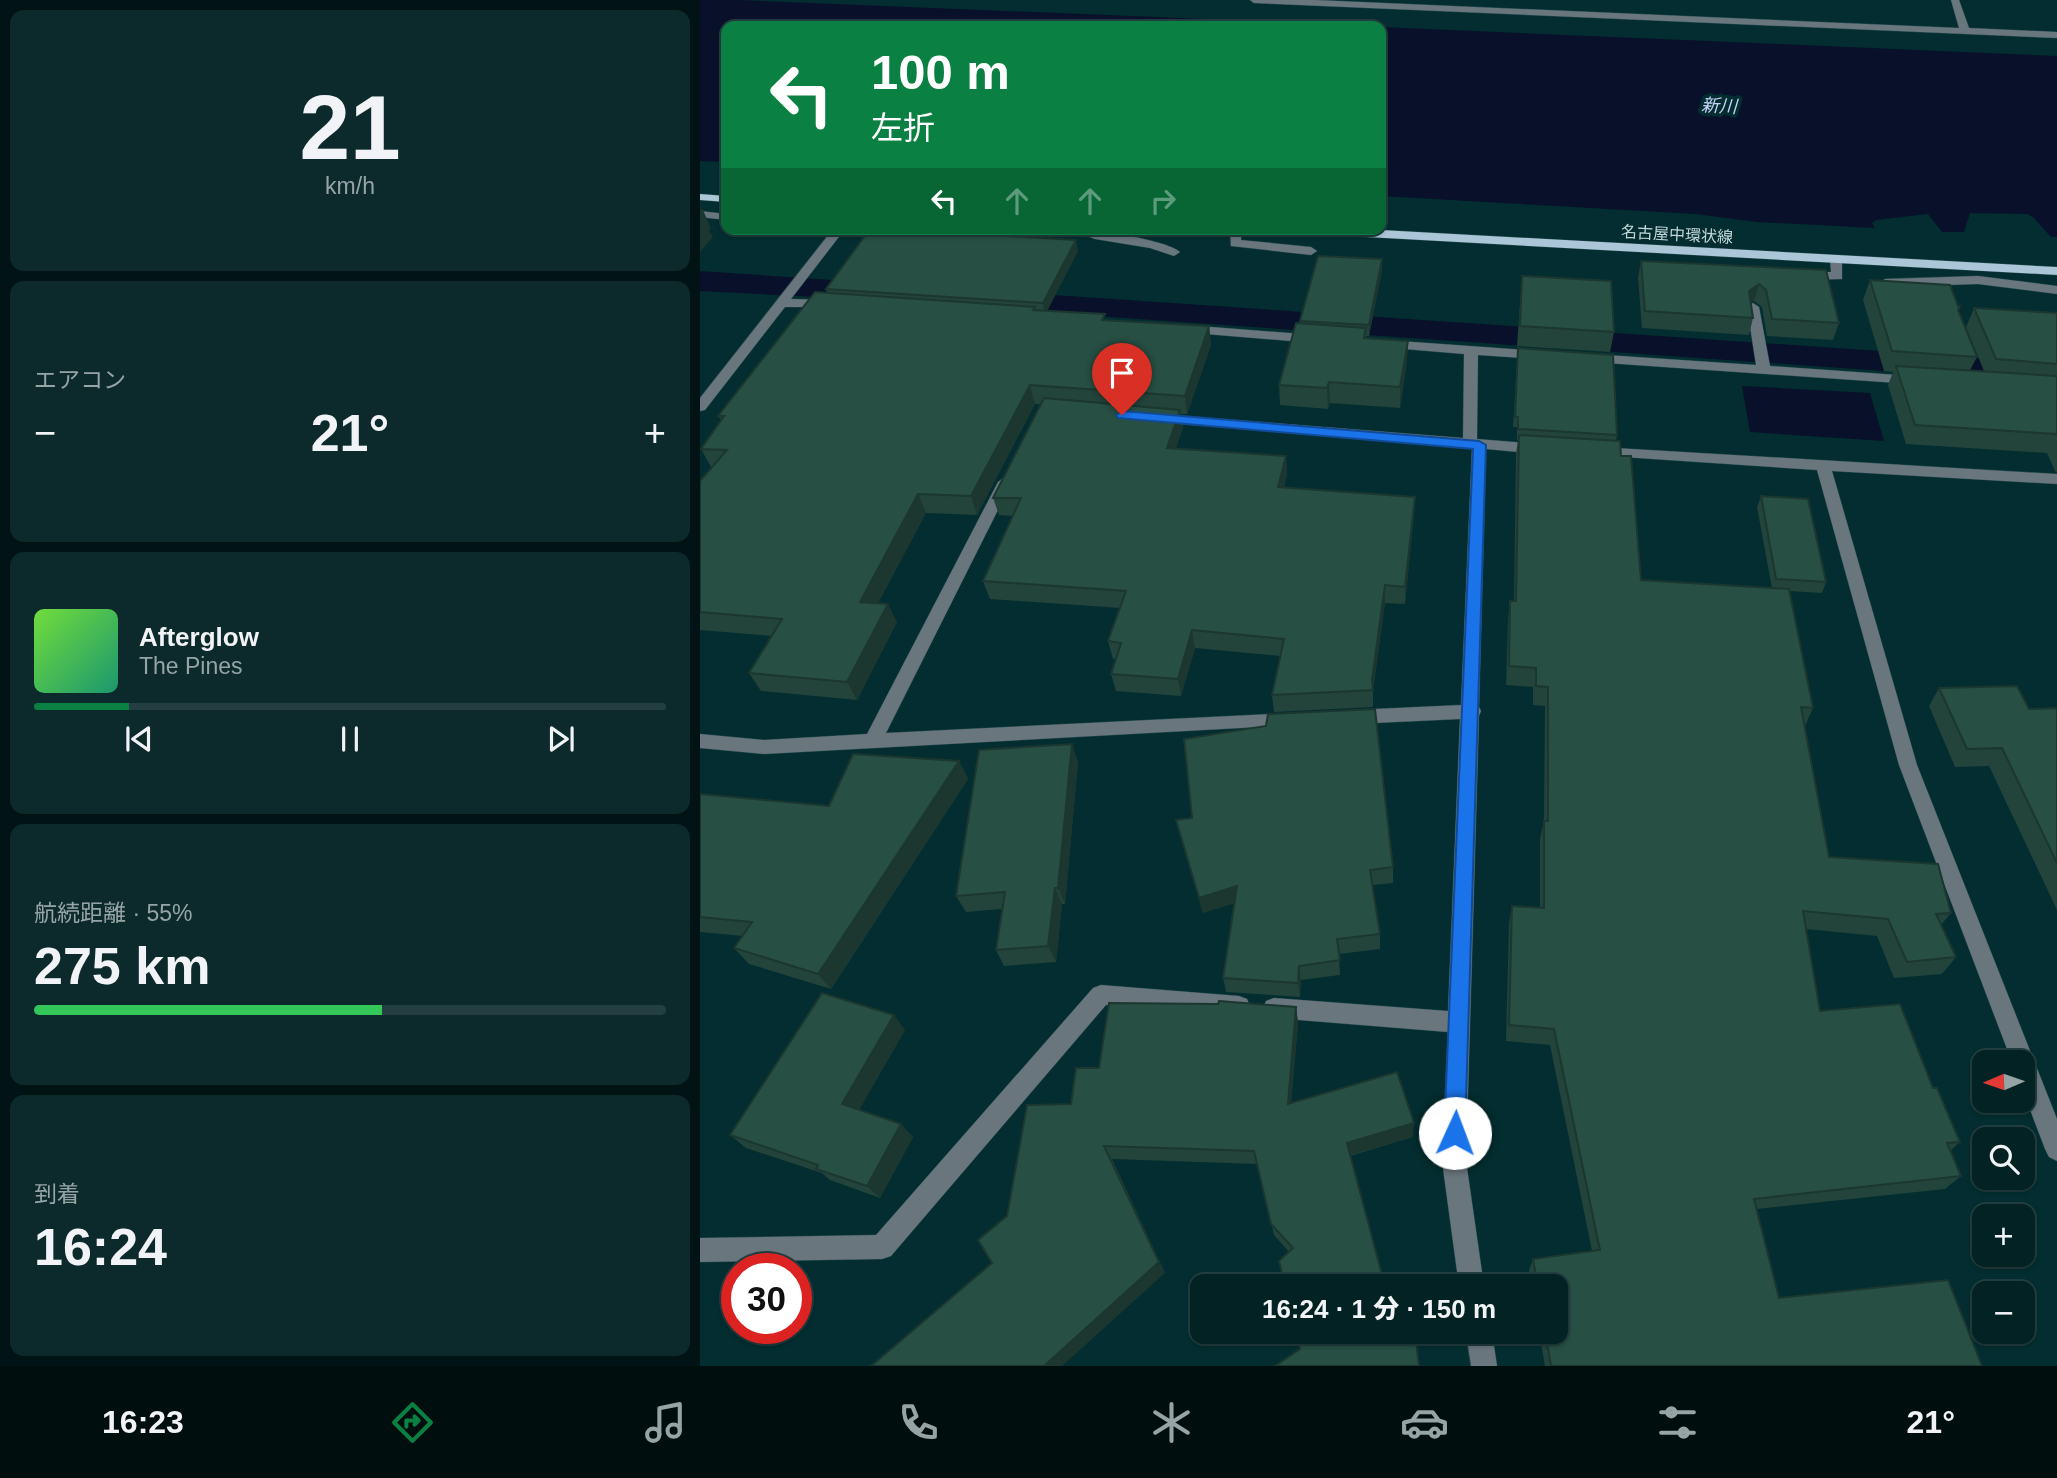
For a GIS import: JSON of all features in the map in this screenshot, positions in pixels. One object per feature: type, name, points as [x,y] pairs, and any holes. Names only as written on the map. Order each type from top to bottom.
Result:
[{"type":"main road","points":[[700,197],[721,198]]},
{"type":"main road","name":"名古屋中環状線","points":[[1386,234],[2057,271]]},
{"type":"street","points":[[1254,0],[2057,35]]},
{"type":"street","points":[[1955,0],[1965,31]]},
{"type":"street","points":[[700,214],[721,198]]},
{"type":"street","points":[[700,214],[721,216]]},
{"type":"street","points":[[703,400],[834,235]]},
{"type":"street","points":[[1088,235],[1156,243],[1174,252]]},
{"type":"street","points":[[1236,235],[1235,243],[1311,251]]},
{"type":"street","points":[[1797,276],[1838,276],[1836,259]]},
{"type":"street","points":[[1973,266],[1978,280]]},
{"type":"street","points":[[1870,290],[1878,284],[1978,280],[2057,290]]},
{"type":"street","points":[[781,303],[846,305]]},
{"type":"street","points":[[1753,307],[1764,367]]},
{"type":"street","points":[[1165,328],[1332,340]]},
{"type":"street","points":[[1374,343],[1555,356]]},
{"type":"street","points":[[1470,1274],[1454,1161],[1472,711],[1474,444],[1471,350]]},
{"type":"street","points":[[1583,358],[1764,367],[1926,381]]},
{"type":"street","points":[[1139,416],[1548,449]]},
{"type":"street","points":[[1576,451],[2057,479]]},
{"type":"street","points":[[1825,467],[1908,765],[2057,1149]]},
{"type":"street","points":[[873,741],[1011,470]]},
{"type":"street","points":[[1332,718],[1472,711]]},
{"type":"street","points":[[700,741],[764,747],[1305,719]]},
{"type":"street","points":[[700,1250],[881,1247],[1101,995],[1459,1023]]},
{"type":"street","points":[[1481,1344],[1484,1366]]},
{"type":"water","points":[[700,0],[1252,21],[721,21],[721,162],[700,161]]},
{"type":"water","name":"新川","points":[[1386,27],[2057,56],[2057,237],[2051,237],[2027,214],[1970,213],[1964,232],[1942,232],[1928,214],[1876,220],[1872,223],[1875,228],[1757,222],[1696,214],[1386,196]]},
{"type":"water","points":[[700,271],[2057,363],[2057,383],[837,298],[700,291]]},
{"type":"water","points":[[1742,386],[1870,393],[1884,441],[1750,432]]},
{"type":"building","points":[[866,235],[989,235],[1076,240],[1043,303],[826,289]]},
{"type":"building","points":[[1318,256],[1382,259],[1369,325],[1300,321]]},
{"type":"building","points":[[1641,261],[1826,270],[1839,323],[1772,319],[1766,290],[1759,284],[1749,291],[1753,318],[1645,311]]},
{"type":"building","points":[[1522,276],[1611,281],[1614,332],[1520,326]]},
{"type":"building","points":[[1870,280],[1950,285],[1977,357],[1892,351]]},
{"type":"building","points":[[815,292],[1035,307],[1033,310],[1105,314],[1102,320],[1209,326],[1185,396],[1030,385],[971,496],[918,494],[860,602],[888,604],[847,682],[749,673],[782,619],[700,612],[700,481],[727,450],[701,449],[724,416],[718,416]]},
{"type":"building","points":[[1974,308],[2057,313],[2057,364],[1996,359]]},
{"type":"building","points":[[1296,323],[1366,328],[1364,338],[1408,341],[1400,387],[1329,382],[1327,388],[1279,385]]},
{"type":"building","points":[[1518,348],[1613,355],[1617,435],[1518,429],[1518,417],[1515,417]]},
{"type":"building","points":[[1896,366],[2057,376],[2057,434],[1915,425]]},
{"type":"building","points":[[1044,398],[1180,410],[1167,448],[1286,456],[1278,487],[1415,497],[1405,587],[1385,585],[1372,680],[1373,690],[1272,695],[1284,639],[1192,630],[1178,679],[1111,674],[1121,643],[1108,641],[1126,591],[983,581],[1021,498],[993,498]]},
{"type":"building","points":[[1519,435],[1620,441],[1621,456],[1631,456],[1641,580],[1789,589],[1813,708],[1801,707],[1829,857],[1938,864],[1951,913],[1936,914],[1956,957],[1907,962],[1888,919],[1803,911],[1820,1011],[1900,1004],[1933,1088],[1937,1088],[1960,1142],[1947,1143],[1961,1176],[1754,1199],[1779,1298],[1948,1280],[1982,1366],[1551,1366],[1547,1344],[1568,1344],[1568,1274],[1536,1274],[1533,1259],[1600,1250],[1554,1029],[1509,1025],[1512,906],[1544,908],[1544,821],[1548,821],[1548,687],[1536,686],[1536,668],[1509,666],[1510,601],[1516,601]]},
{"type":"building","points":[[1761,496],[1808,499],[1826,582],[1776,579]]},
{"type":"building","points":[[2017,686],[2029,709],[2057,708],[2057,863],[2002,748],[1967,749],[1939,688]]},
{"type":"building","points":[[1375,709],[1393,867],[1370,870],[1380,934],[1337,939],[1340,960],[1299,966],[1298,983],[1223,978],[1237,886],[1199,898],[1176,820],[1192,818],[1184,739],[1266,726],[1268,714]]},
{"type":"building","points":[[1072,744],[1058,888],[1055,888],[1048,946],[996,950],[1005,892],[956,896],[979,750]]},
{"type":"building","points":[[853,754],[959,761],[818,974],[734,948],[752,922],[700,917],[700,794],[829,806]]},
{"type":"building","points":[[822,993],[894,1015],[842,1104],[901,1124],[867,1186],[816,1169],[818,1165],[730,1135]]},
{"type":"building","points":[[1219,1001],[1296,1007],[1288,1104],[1397,1072],[1414,1123],[1347,1143],[1382,1274],[1282,1274],[1279,1261],[1293,1248],[1271,1224],[1254,1151],[1104,1146],[1159,1262],[1044,1366],[871,1366],[992,1263],[978,1240],[1007,1216],[1027,1105],[1071,1104],[1076,1068],[1099,1068],[1109,1003],[1218,1004]]},
{"type":"building","points":[[1299,1344],[1416,1344],[1419,1366],[1275,1366],[1300,1349]]},
{"type":"route","points":[[1122,415],[1479,445],[1472,711],[1455,1133]]}]
